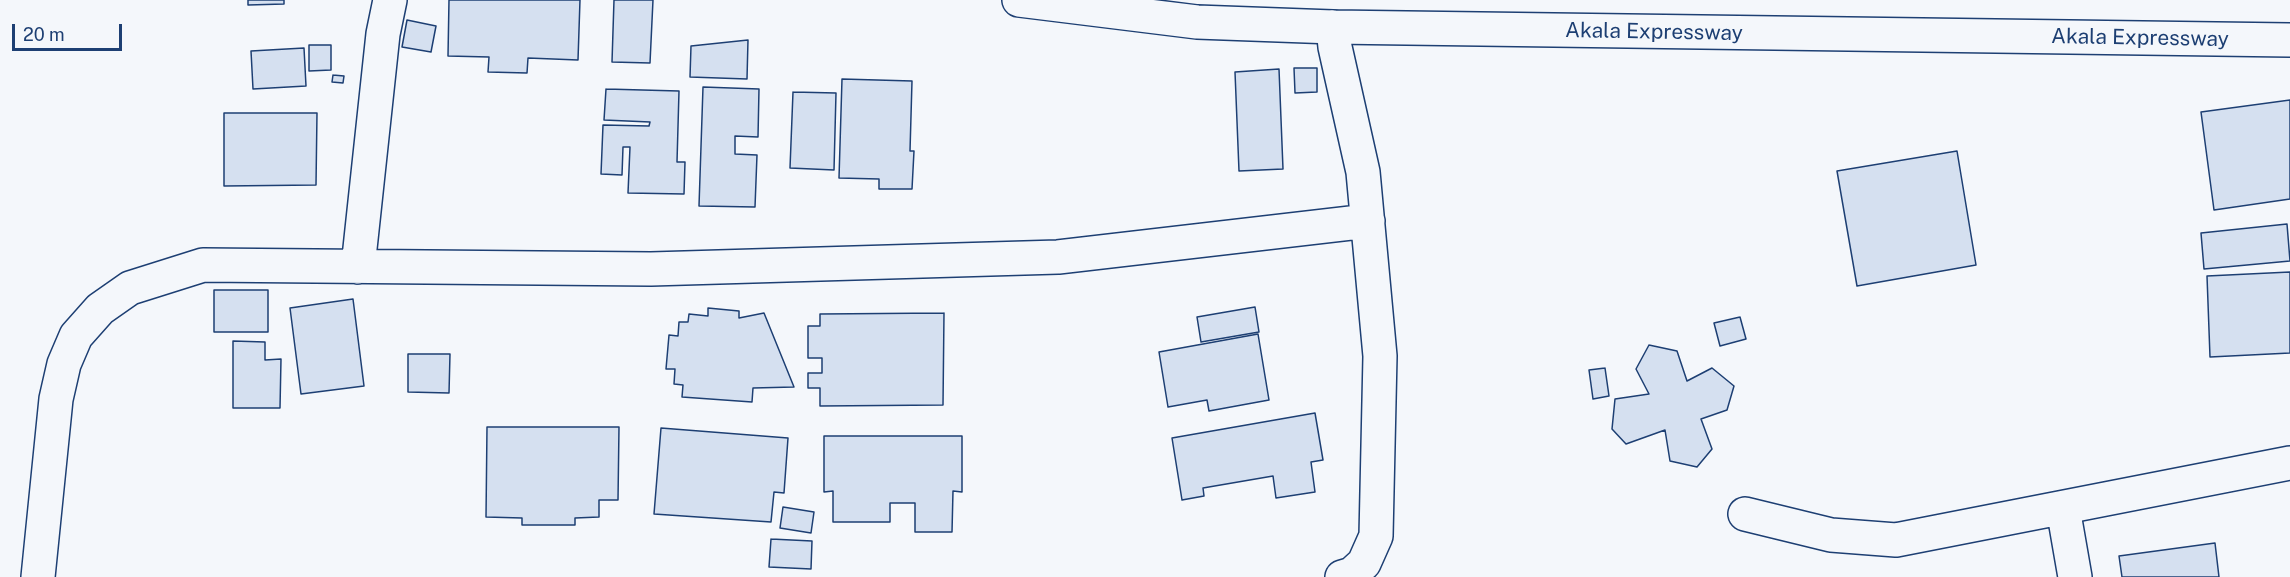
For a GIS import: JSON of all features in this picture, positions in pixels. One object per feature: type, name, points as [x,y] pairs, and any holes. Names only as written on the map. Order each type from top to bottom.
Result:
[{"type":"street","points":[[358,267],[383,34],[390,0]]},
{"type":"street","name":"Akala Expressway","points":[[1019,0],[1197,11],[1333,27],[2290,40]]},
{"type":"street","points":[[1333,27],[1335,47],[1364,172],[1380,356],[1376,536],[1364,562],[1352,574],[1341,577]]},
{"type":"street","points":[[38,577],[56,399],[64,364],[76,336],[100,309],[130,288],[203,265],[651,269],[1058,257],[1368,221]]},
{"type":"street","points":[[1744,514],[1831,535],[1896,540],[2290,463]]},
{"type":"street","points":[[2063,508],[2075,577]]},
{"type":"building","points":[[248,0],[284,0],[284,4],[248,5]]},
{"type":"building","points":[[449,0],[580,0],[578,60],[528,58],[527,73],[488,72],[489,57],[448,56]]},
{"type":"building","points":[[614,0],[653,0],[650,63],[612,62]]},
{"type":"building","points":[[407,20],[436,26],[431,52],[402,47]]},
{"type":"building","points":[[748,40],[747,79],[690,77],[691,46]]},
{"type":"building","points":[[309,45],[331,45],[331,70],[309,71]]},
{"type":"building","points":[[304,48],[306,86],[253,89],[251,51]]},
{"type":"building","points":[[1294,68],[1317,68],[1317,92],[1295,93]]},
{"type":"building","points":[[1279,69],[1283,169],[1239,171],[1235,72]]},
{"type":"building","points":[[333,75],[344,76],[343,83],[332,82]]},
{"type":"building","points":[[842,79],[912,81],[910,151],[914,151],[912,189],[879,189],[879,179],[839,178]]},
{"type":"building","points":[[703,87],[759,89],[758,137],[735,136],[735,154],[757,155],[755,207],[699,206]]},
{"type":"building","points":[[606,89],[679,91],[677,162],[685,162],[684,194],[628,193],[630,147],[623,147],[622,175],[601,174],[603,125],[649,126],[650,122],[604,120]]},
{"type":"building","points":[[793,92],[836,93],[834,170],[790,168]]},
{"type":"building","points":[[2290,100],[2290,199],[2214,210],[2201,112]]},
{"type":"building","points":[[224,113],[317,113],[316,185],[224,186]]},
{"type":"building","points":[[1957,151],[1976,265],[1857,286],[1837,171]]},
{"type":"building","points":[[2287,224],[2290,261],[2204,269],[2201,233]]},
{"type":"building","points":[[2290,272],[2290,353],[2210,357],[2207,276]]},
{"type":"building","points":[[214,290],[268,290],[268,332],[214,332]]},
{"type":"building","points":[[353,299],[364,386],[301,394],[290,308]]},
{"type":"building","points":[[1255,307],[1259,332],[1201,342],[1197,317]]},
{"type":"building","points":[[708,308],[739,311],[739,318],[764,313],[794,387],[753,388],[752,402],[682,397],[683,385],[674,384],[675,369],[666,369],[669,335],[678,336],[679,322],[688,322],[689,314],[708,316]]},
{"type":"building","points":[[944,313],[943,405],[820,406],[820,388],[808,388],[808,373],[822,373],[822,358],[808,358],[808,326],[820,326],[820,314]]},
{"type":"building","points":[[1740,317],[1746,339],[1720,346],[1714,323]]},
{"type":"building","points":[[1258,334],[1269,400],[1209,411],[1207,400],[1168,407],[1159,352]]},
{"type":"building","points":[[233,341],[265,342],[265,360],[281,359],[280,408],[233,408]]},
{"type":"building","points":[[1649,345],[1677,351],[1687,381],[1712,368],[1734,386],[1727,410],[1701,419],[1712,449],[1697,467],[1670,461],[1665,430],[1626,444],[1612,429],[1615,399],[1649,394],[1636,369]]},
{"type":"building","points":[[408,354],[450,354],[449,393],[408,392]]},
{"type":"building","points":[[1605,368],[1609,396],[1593,399],[1589,370]]},
{"type":"building","points":[[1315,413],[1323,460],[1311,462],[1315,492],[1276,498],[1273,476],[1203,488],[1204,496],[1182,500],[1172,438]]},
{"type":"building","points":[[487,427],[619,427],[618,500],[599,500],[599,517],[575,518],[575,525],[522,525],[522,518],[486,517]]},
{"type":"building","points":[[661,428],[788,438],[784,493],[774,492],[771,522],[654,514]]},
{"type":"building","points":[[824,436],[962,436],[962,492],[953,491],[952,532],[915,532],[915,503],[890,503],[890,522],[833,522],[833,491],[824,492]]},
{"type":"building","points":[[783,507],[814,512],[811,533],[780,528]]},
{"type":"building","points":[[771,539],[812,541],[811,569],[769,567]]},
{"type":"building","points":[[2215,543],[2219,577],[2122,577],[2119,556]]}]
